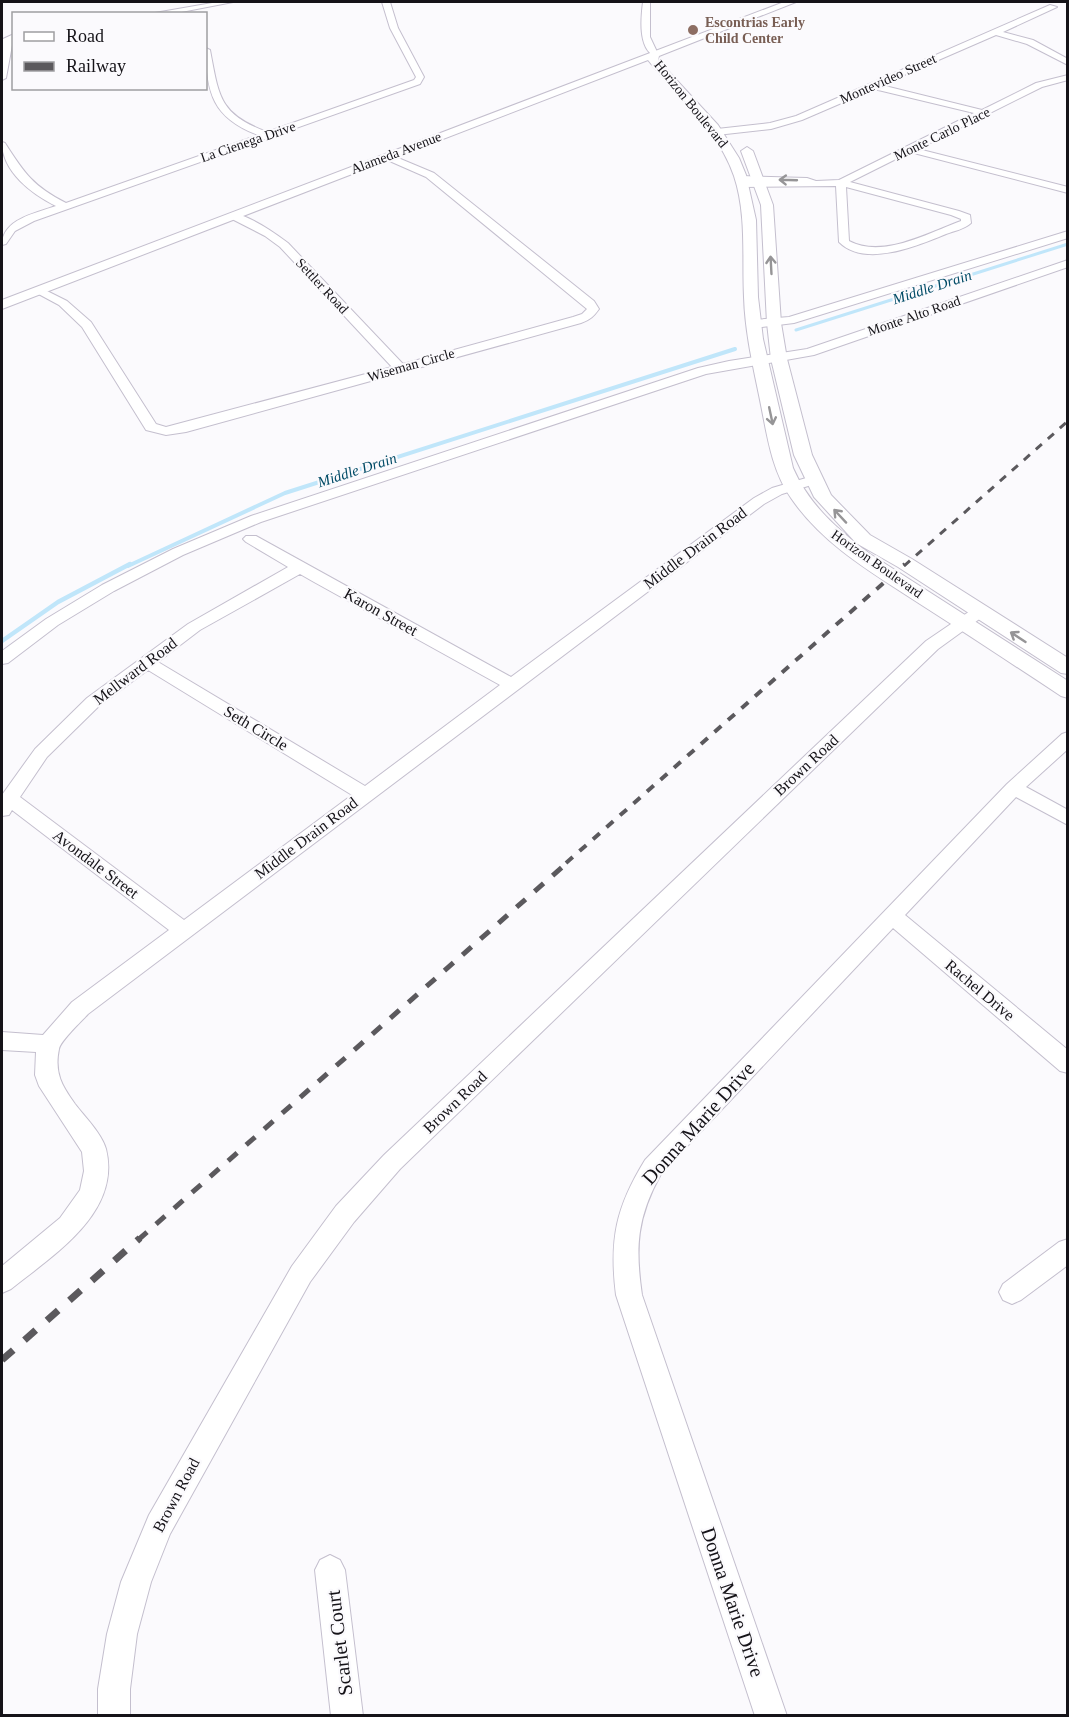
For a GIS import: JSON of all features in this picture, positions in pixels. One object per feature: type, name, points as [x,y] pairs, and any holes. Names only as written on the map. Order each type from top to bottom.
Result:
[{"type":"main road","name":"Alameda Avenue","points":[[2,305],[791,2]]},
{"type":"main road","points":[[646,36],[660,41],[688,41]]},
{"type":"main road","name":"Horizon Boulevard","points":[[1068,668],[971,617],[838,539],[815,516],[792,486],[782,463],[759,359],[751,300],[748,201],[742,181],[731,153],[717,132],[653,60],[654,54],[667,58],[741,140],[760,182],[767,205],[774,323],[779,360],[803,455],[823,497],[863,538],[905,563],[971,617],[1068,691]]},
{"type":"main road","points":[[616,69],[641,66],[662,70]]},
{"type":"street","points":[[174,2],[188,11],[230,2]]},
{"type":"street","name":"La Cienega Drive","points":[[2,242],[7,232],[20,224],[64,206],[417,82],[420,77],[394,28],[386,2]]},
{"type":"street","points":[[646,2],[646,36],[654,54]]},
{"type":"street","name":"Montevideo Street","points":[[717,132],[771,126],[799,118],[1053,7]]},
{"type":"street","points":[[994,32],[1030,42],[1068,63]]},
{"type":"street","points":[[2,78],[7,39],[12,37]]},
{"type":"street","points":[[207,56],[217,103],[221,111],[235,122],[267,135]]},
{"type":"street","name":"Monte Carlo Place","points":[[742,181],[841,183],[912,150],[1038,85],[1068,77]]},
{"type":"street","points":[[874,86],[984,113]]},
{"type":"street","points":[[2,145],[26,184],[44,197],[64,206]]},
{"type":"street","points":[[912,150],[1068,190]]},
{"type":"street","name":"Wiseman Circle","points":[[39,291],[63,303],[87,325],[151,427],[158,430],[181,429],[577,320],[586,316],[593,309],[590,303],[430,175],[388,157]]},
{"type":"street","points":[[841,183],[955,213],[966,217],[966,223],[885,250],[866,252],[851,248],[844,242],[841,183]]},
{"type":"street","name":"Settler Road","points":[[234,216],[269,234],[284,245],[400,368]]},
{"type":"street","points":[[754,324],[790,320],[1068,234]]},
{"type":"street","name":"Monte Alto Road","points":[[2,659],[52,622],[108,588],[178,552],[256,519],[702,371],[729,363],[759,359],[779,360],[810,352],[1068,262]]},
{"type":"street","name":"Middle Drain Road","points":[[48,1044],[80,1008],[759,501],[777,491],[813,480]]},
{"type":"street","name":"Karon Street","points":[[251,539],[511,684]]},
{"type":"street","name":"Mellward Road","points":[[5,804],[41,753],[93,702],[194,627],[300,567]]},
{"type":"street","name":"Brown Road","points":[[114,1716],[114,1689],[122,1634],[136,1582],[159,1525],[296,1283],[345,1214],[392,1162],[661,901],[932,645],[971,617]]},
{"type":"street","name":"Seth Circle","points":[[147,662],[364,794]]},
{"type":"street","name":"Donna Marie Drive","points":[[771,1716],[629,1295],[623,1255],[628,1216],[638,1190],[653,1167],[1014,788],[1047,754],[1068,738]]},
{"type":"street","points":[[1014,788],[1068,819]]},
{"type":"street","name":"Avondale Street","points":[[5,804],[184,931]]},
{"type":"street","name":"Rachel Drive","points":[[892,915],[1068,1064]]},
{"type":"street","points":[[2,1041],[48,1044],[46,1075],[50,1086],[94,1149],[97,1168],[95,1188],[77,1220],[2,1281]]},
{"type":"street","points":[[1012,1292],[1068,1250]]},
{"type":"street","name":"Scarlet Court","points":[[330,1570],[347,1716]]},
{"type":"waterway","name":"Middle Drain","points":[[796,330],[1068,244]]},
{"type":"waterway","name":"Middle Drain","points":[[128,566],[285,493],[735,349]]},
{"type":"waterway","name":"Middle Drain","points":[[2,641],[58,602],[130,564]]},
{"type":"railway","points":[[904,566],[1068,421]]},
{"type":"railway","points":[[566,863],[905,564]]},
{"type":"railway","points":[[138,1240],[568,862]]},
{"type":"railway","points":[[2,1360],[140,1238]]},
{"type":"place","name":"Escontrias Early Child Center","points":[[693,30]]}]
